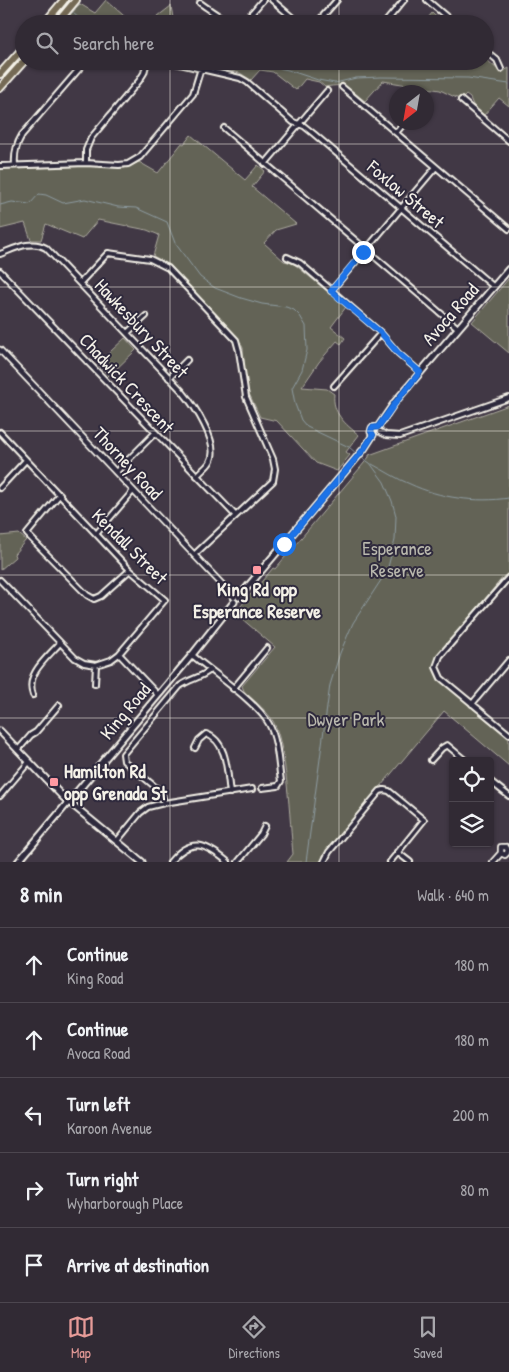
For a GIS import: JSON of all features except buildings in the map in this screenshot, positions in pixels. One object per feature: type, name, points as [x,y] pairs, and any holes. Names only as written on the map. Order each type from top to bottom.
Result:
[{"type":"highway","points":[[51,15],[64,0]]},
{"type":"highway","points":[[63,15],[74,2]]},
{"type":"highway","points":[[0,74],[15,57]]},
{"type":"highway","points":[[0,88],[16,70]]},
{"type":"main road","name":"Avoca Road","points":[[356,459],[373,435],[372,430],[375,427],[379,430],[396,402],[420,372],[509,269]]},
{"type":"main road","name":"King Road","points":[[18,862],[192,655],[236,599],[356,459]]},
{"type":"main road","points":[[0,731],[69,802],[142,862]]},
{"type":"street","points":[[248,15],[262,0]]},
{"type":"street","points":[[272,0],[290,15]]},
{"type":"street","points":[[324,15],[337,0]]},
{"type":"street","points":[[392,15],[404,0]]},
{"type":"street","points":[[427,0],[444,15]]},
{"type":"street","points":[[200,2],[220,15]]},
{"type":"street","points":[[494,57],[498,60],[501,68]]},
{"type":"street","points":[[15,165],[14,154],[22,135],[78,70]]},
{"type":"street","points":[[86,163],[86,150],[91,138],[138,81],[144,70]]},
{"type":"street","points":[[0,166],[86,163],[128,164],[140,157],[192,94],[200,70]]},
{"type":"street","name":"Foxlow Street","points":[[209,70],[240,78],[293,122],[314,134],[494,287]]},
{"type":"street","points":[[342,87],[509,229]]},
{"type":"street","points":[[265,164],[327,91]]},
{"type":"street","points":[[462,100],[509,141]]},
{"type":"street","points":[[224,128],[458,328]]},
{"type":"street","points":[[331,291],[436,167]]},
{"type":"street","name":"Hawkesbury Street","points":[[0,254],[29,244],[38,244],[48,250],[194,406],[210,437],[213,452],[211,461],[197,476]]},
{"type":"street","points":[[80,283],[108,252],[147,258],[166,266],[236,340],[246,397],[273,459],[275,469],[273,480],[194,555]]},
{"type":"street","points":[[286,257],[300,264],[381,333],[398,353],[420,372]]},
{"type":"street","name":"Chadwick Crescent","points":[[0,270],[235,515]]},
{"type":"street","points":[[127,333],[146,316]]},
{"type":"street","points":[[334,386],[381,333]]},
{"type":"street","name":"Thorney Road","points":[[0,350],[236,599]]},
{"type":"street","points":[[169,378],[187,360]]},
{"type":"street","points":[[379,430],[386,435],[400,436],[509,398]]},
{"type":"street","name":"Kendall Street","points":[[0,432],[130,570],[165,600],[119,654]]},
{"type":"street","points":[[116,472],[155,433]]},
{"type":"street","points":[[0,488],[26,460]]},
{"type":"street","points":[[97,533],[133,491]]},
{"type":"street","points":[[60,494],[27,534],[87,595],[94,599],[101,596],[130,570]]},
{"type":"street","points":[[509,577],[437,661],[437,671],[441,678],[509,734]]},
{"type":"street","points":[[0,580],[75,658],[84,663],[96,664],[111,660],[119,654],[158,695]]},
{"type":"street","points":[[33,695],[32,676],[60,643]]},
{"type":"street","points":[[233,689],[267,648]]},
{"type":"street","points":[[192,655],[260,712],[269,725],[275,740],[281,783],[278,786],[262,788]]},
{"type":"street","points":[[472,704],[509,660]]},
{"type":"street","points":[[95,684],[96,664]]},
{"type":"street","points":[[164,803],[159,790],[124,761],[123,754],[180,686],[186,681],[204,675],[210,670]]},
{"type":"street","points":[[18,750],[59,705]]},
{"type":"street","points":[[195,748],[199,740],[206,734],[210,735],[220,745],[224,752],[230,793]]},
{"type":"street","points":[[431,760],[447,745],[461,757]]},
{"type":"street","points":[[0,796],[29,762]]},
{"type":"street","points":[[494,785],[509,796]]},
{"type":"street","points":[[117,841],[148,807],[252,789]]},
{"type":"street","points":[[324,862],[329,852],[380,792],[384,790],[389,791],[424,820],[390,862]]},
{"type":"street","points":[[238,862],[261,834],[265,826]]},
{"type":"street","points":[[493,862],[501,853],[500,848],[508,845],[508,854],[504,855],[501,853]]},
{"type":"street","points":[[170,862],[184,848],[197,846],[211,848],[228,862]]},
{"type":"street","points":[[397,852],[410,862]]},
{"type":"green space","points":[[106,0],[123,15],[70,15],[80,4],[95,13]]},
{"type":"green space","points":[[171,6],[172,15],[159,15]]},
{"type":"green space","points":[[494,66],[499,71],[504,71],[509,68],[509,106],[499,98],[484,115],[466,95],[461,100],[434,89],[434,85],[408,85],[383,81],[365,101],[343,86],[325,87],[319,82],[305,79],[296,90],[273,72],[260,70],[494,70]]},
{"type":"green space","points":[[226,70],[260,70],[251,80],[240,73]]},
{"type":"green space","points":[[191,135],[245,180],[258,165],[265,171],[252,187],[296,224],[276,230],[264,243],[284,261],[293,263],[346,307],[331,327],[345,338],[341,344],[337,341],[319,362],[302,387],[327,389],[334,394],[335,407],[340,418],[359,435],[346,452],[350,455],[337,471],[316,463],[277,421],[260,417],[246,387],[243,348],[238,338],[170,265],[153,256],[159,235],[147,230],[98,220],[82,239],[46,224],[41,240],[31,240],[25,223],[0,229],[0,169],[95,166],[124,168],[139,162],[158,173],[182,143],[184,144]]},
{"type":"green space","points":[[509,278],[509,353],[472,322]]},
{"type":"green space","points":[[125,338],[136,350],[109,376],[97,364]]},
{"type":"green space","points":[[509,405],[509,573],[503,577],[437,657],[435,671],[439,680],[509,739],[509,766],[444,711],[323,855],[321,862],[287,862],[293,854],[287,783],[281,744],[271,718],[244,691],[242,686],[275,647],[235,613],[273,568],[275,569],[369,455]]},
{"type":"green space","points":[[19,534],[26,540],[14,554],[15,557],[0,570],[0,536]]},
{"type":"waterway","points":[[71,11],[75,15]]},
{"type":"waterway","points":[[288,70],[318,80],[335,83],[356,78],[381,77],[468,78],[509,84]]},
{"type":"waterway","points":[[0,205],[12,202],[30,204],[39,194],[46,195],[63,203],[85,199],[118,207],[136,208],[167,222],[175,243],[200,277],[215,288],[262,304],[294,310],[306,326],[307,350],[302,370],[292,388],[301,420],[307,427],[349,447],[357,454]]},
{"type":"waterway","points":[[306,862],[330,685],[340,653],[353,623],[387,571],[395,540],[396,516],[384,482],[370,463],[360,457]]},
{"type":"waterway","points":[[372,464],[405,482],[433,493],[458,498],[484,500],[509,498]]},
{"type":"place","name":"King Rd opp Esperance Reserve","points":[[257,570]]},
{"type":"place","name":"Hamilton Rd opp Grenada St","points":[[54,782]]},
{"type":"route","points":[[284,544],[364,449],[373,435],[372,428],[378,427],[386,414],[420,372],[398,353],[388,339],[331,291],[363,252]]},
{"type":"park label","name":"Esperance Reserve","points":[[397,559]]},
{"type":"park label","name":"Dwyer Park","points":[[346,719]]}]
